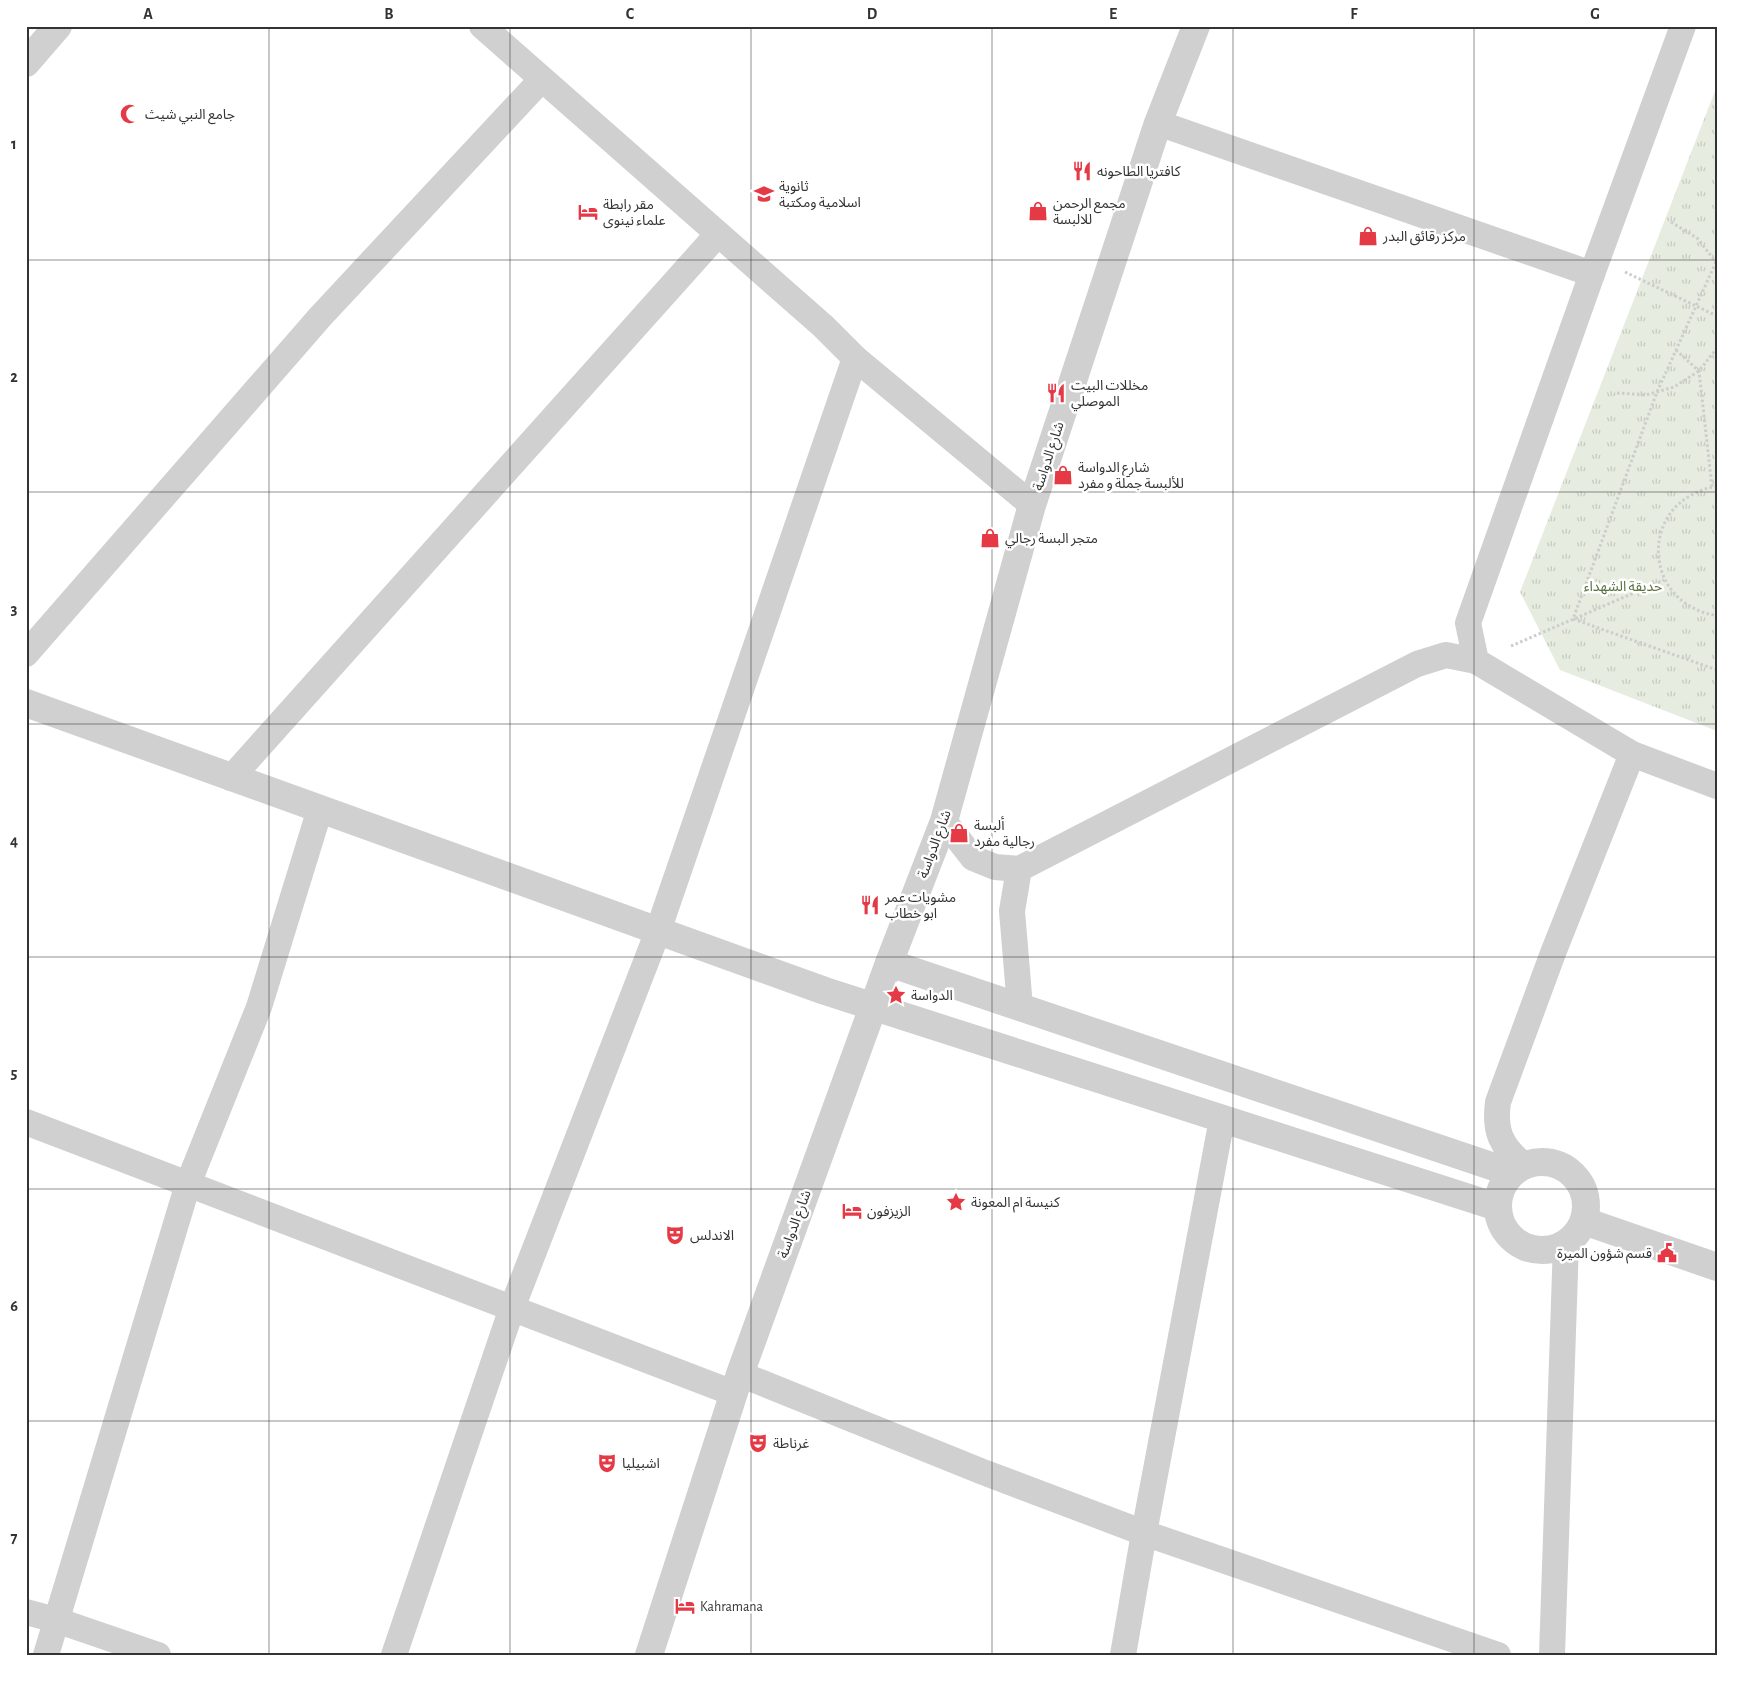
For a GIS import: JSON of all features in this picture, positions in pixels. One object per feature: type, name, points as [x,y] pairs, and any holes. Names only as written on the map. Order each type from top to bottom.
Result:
[{"type":"street","points":[[26,62],[58,26]]},
{"type":"street","points":[[482,26],[822,326],[854,358],[1032,505]]},
{"type":"street","name":"شارع الدواسة","points":[[650,1655],[736,1383],[872,1007],[944,821],[1032,505],[1158,123],[1196,26]]},
{"type":"street","points":[[1476,661],[1468,623],[1683,26]]},
{"type":"street","points":[[26,654],[320,317],[542,79]]},
{"type":"street","points":[[1158,123],[1595,266]]},
{"type":"street","points":[[231,778],[718,234]]},
{"type":"street","points":[[394,1655],[512,1308],[658,931],[854,358]]},
{"type":"street","points":[[944,821],[973,858],[995,867],[1020,869],[1417,664],[1446,655],[1476,661],[1632,754],[1717,786]]},
{"type":"street","points":[[26,703],[872,1007],[1497,1207]]},
{"type":"street","points":[[1518,1169],[1501,1138],[1497,1120],[1498,1102],[1553,952],[1632,754]]},
{"type":"street","points":[[46,1655],[188,1184],[260,1007],[320,809]]},
{"type":"street","points":[[1020,869],[1012,911],[1020,1007]]},
{"type":"street","points":[[889,962],[1020,1007],[1518,1169]]},
{"type":"street","points":[[1123,1655],[1144,1533],[1222,1119]]},
{"type":"street","points":[[26,1122],[512,1308],[736,1383],[983,1472],[1144,1533],[1498,1655]]},
{"type":"street","points":[[1536,1161],[1549,1161],[1562,1166],[1572,1173],[1580,1183],[1585,1195],[1584,1221],[1577,1233],[1566,1243],[1552,1249],[1536,1250],[1521,1245],[1509,1235],[1500,1222],[1497,1207],[1507,1177],[1518,1169],[1536,1161]]},
{"type":"street","points":[[1584,1221],[1717,1267]]},
{"type":"street","points":[[1552,1655],[1566,1243]]},
{"type":"street","points":[[26,1612],[56,1620],[158,1655]]},
{"type":"path","points":[[1573,619],[1658,392],[1716,263],[1697,238],[1671,222]]},
{"type":"path","points":[[1595,266],[1717,316]]},
{"type":"path","points":[[1617,393],[1646,395],[1674,388],[1699,371],[1717,348]]},
{"type":"path","points":[[1676,350],[1699,371],[1715,487],[1693,494],[1676,505],[1665,522],[1658,541],[1658,561],[1664,580],[1676,597],[1693,608],[1717,615]]},
{"type":"path","points":[[1476,661],[1664,580]]},
{"type":"path","points":[[1573,619],[1717,670]]},
{"type":"green space","name":"حديقة الشهداء","points":[[1717,86],[1717,731],[1560,670],[1520,592]]},
{"type":"place","name":"جامع النبي شيث","points":[[130,114]]},
{"type":"place","name":"كافتريا الطاحونه","points":[[1082,171]]},
{"type":"place","name":"ثانوية اسلامية ومكتبة","points":[[764,194]]},
{"type":"place","name":"مجمع الرحمن للالبسة","points":[[1038,211]]},
{"type":"place","name":"مقر رابطة علماء نينوى","points":[[588,212]]},
{"type":"place","name":"مركز رقائق البدر","points":[[1368,236]]},
{"type":"place","name":"مخللات البيت الموصلي","points":[[1056,393]]},
{"type":"place","name":"شارع الدواسة للألبسة جملة و مفرد","points":[[1063,475]]},
{"type":"place","name":"متجر البسة رجالي","points":[[990,538]]},
{"type":"place","name":"ألبسة رجالية مفرد","points":[[959,833]]},
{"type":"place","name":"مشويات عمر ابو خطاب","points":[[870,905]]},
{"type":"place","name":"الدواسة","points":[[896,995]]},
{"type":"place","name":"كنيسة ام المعونة","points":[[956,1202]]},
{"type":"place","name":"الزيزفون","points":[[852,1211]]},
{"type":"place","name":"الاندلس","points":[[675,1235]]},
{"type":"place","name":"قسم شؤون الميرة","points":[[1667,1253]]},
{"type":"place","name":"غرناطة","points":[[758,1443]]},
{"type":"place","name":"اشبيليا","points":[[607,1463]]},
{"type":"place","name":"Kahramana","points":[[685,1606]]}]
